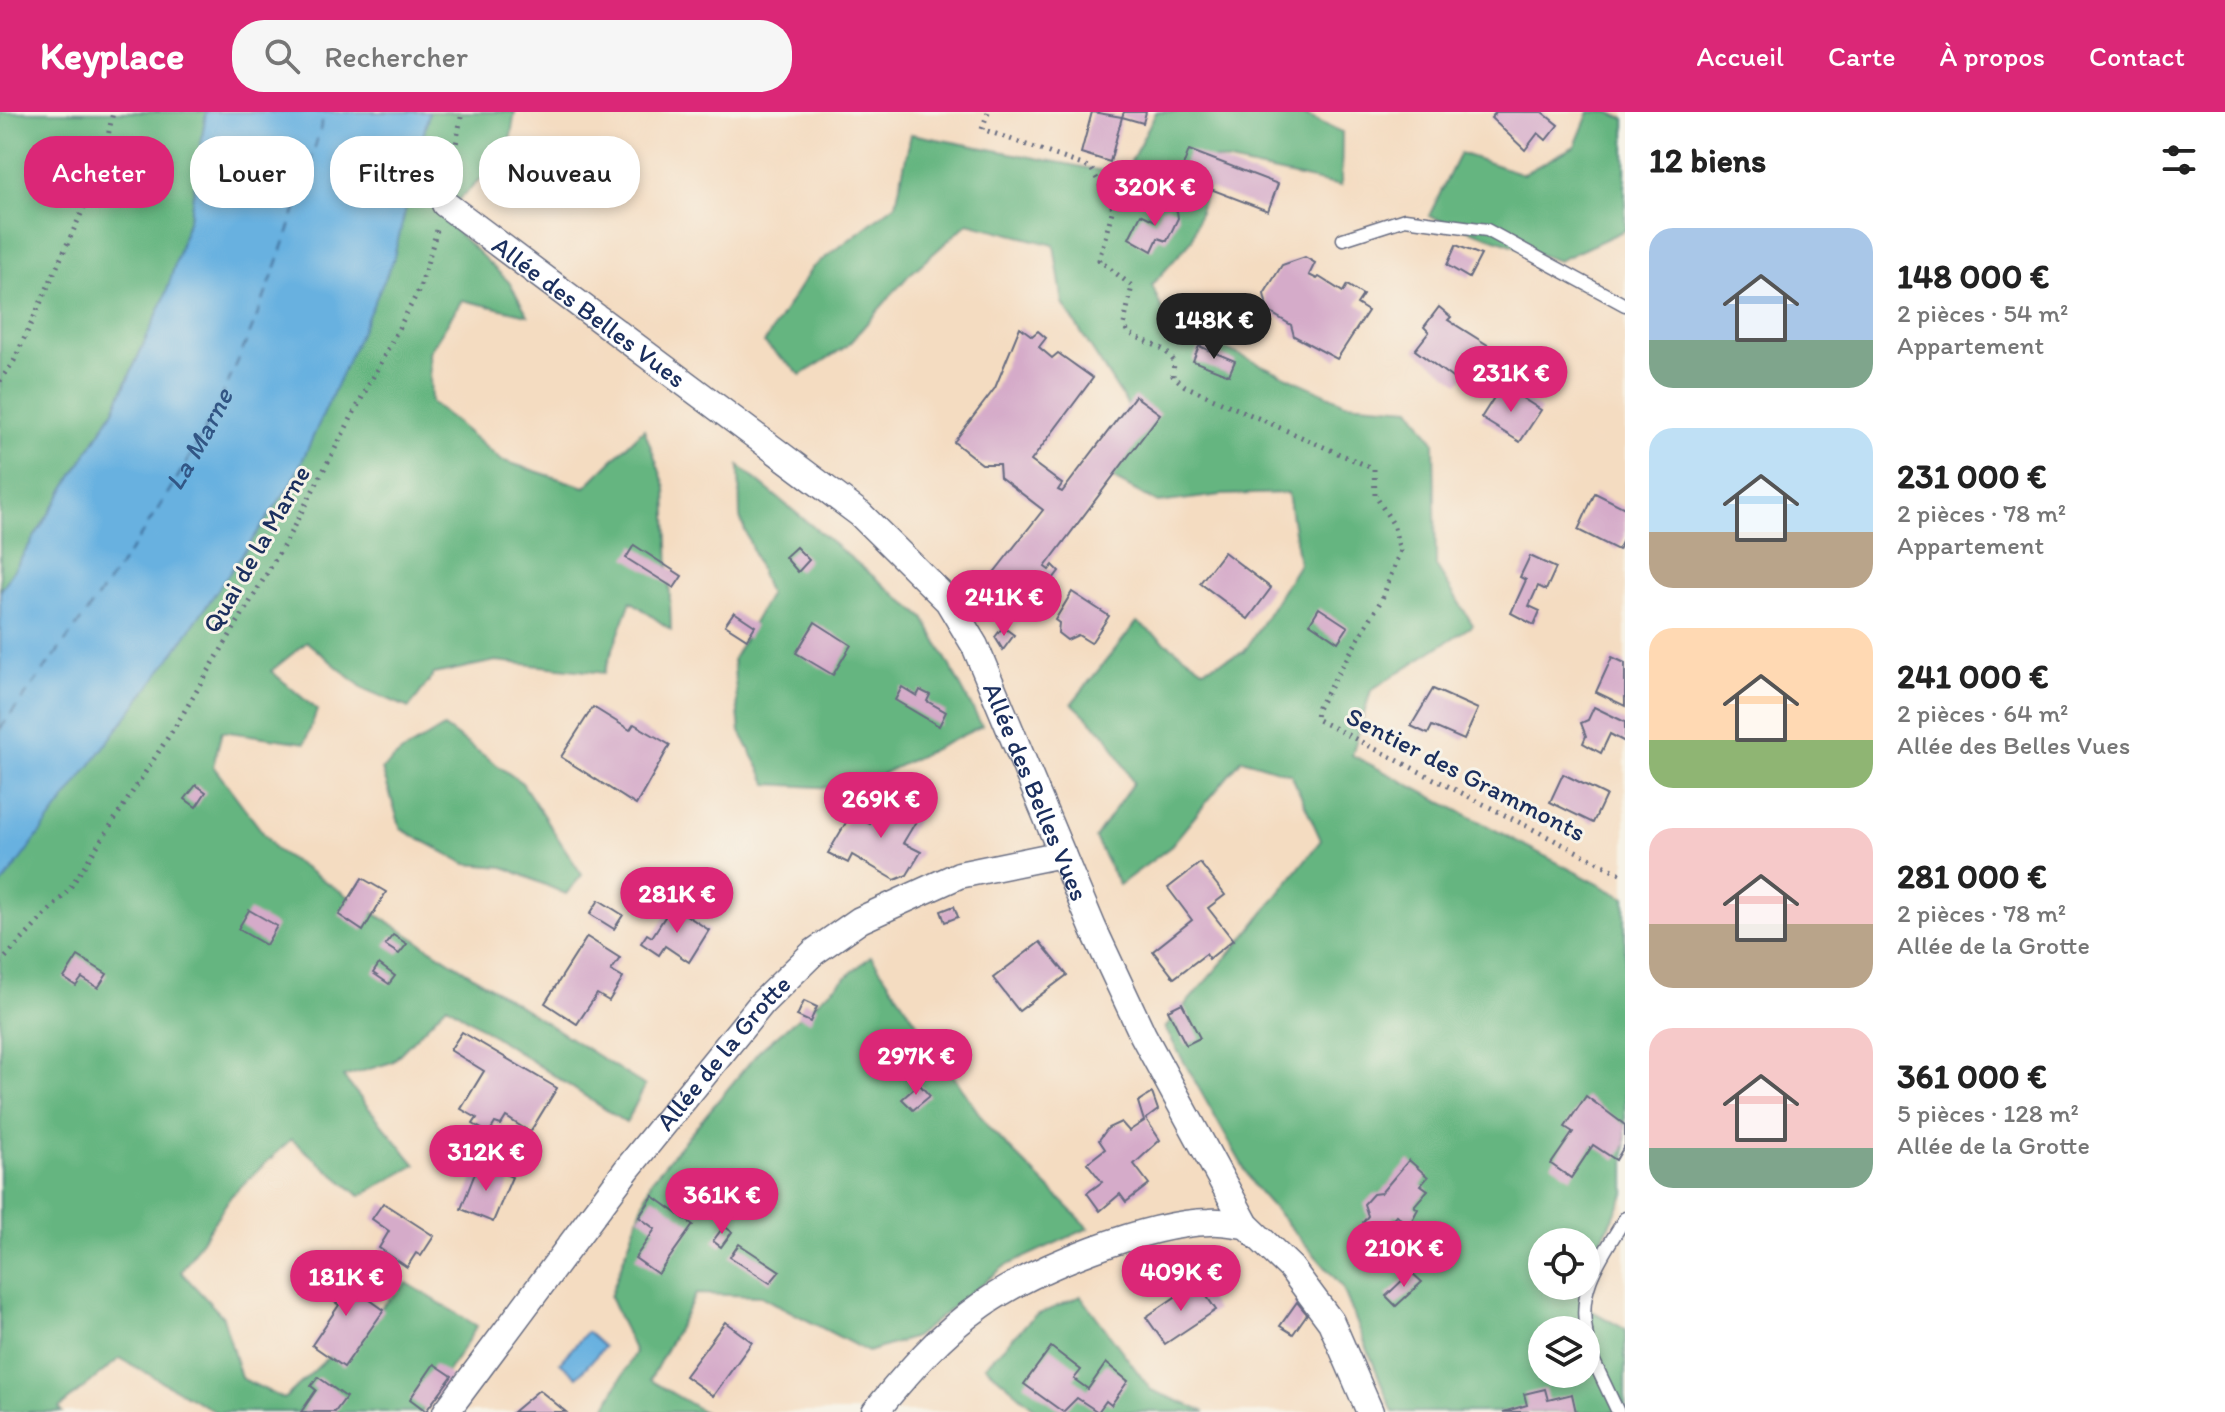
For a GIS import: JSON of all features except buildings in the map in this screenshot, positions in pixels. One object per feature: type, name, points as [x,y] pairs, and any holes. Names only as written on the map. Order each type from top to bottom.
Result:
[{"type":"street","name":"Allée des Belles Vues","points":[[450,208],[860,514],[948,601],[982,659],[1062,854],[1143,1035],[1246,1225],[1291,1268],[1331,1322],[1370,1412]]},
{"type":"street","name":"Allée de la Grotte","points":[[446,1412],[628,1168],[762,1003],[814,952],[860,920],[959,875],[1062,854]]},
{"type":"street","points":[[875,1412],[937,1342],[984,1304],[1033,1278],[1082,1254],[1162,1229],[1210,1222],[1246,1225]]},
{"type":"lane","points":[[1343,239],[1405,219],[1487,230],[1625,305]]},
{"type":"lane","points":[[1583,1316],[1587,1283],[1625,1218]]},
{"type":"lane","points":[[1600,1374],[1618,1412]]},
{"type":"path","points":[[0,381],[21,348],[101,170],[113,112]]},
{"type":"path","name":"Quai de la Marne","points":[[458,136],[462,112]]},
{"type":"path","name":"Sentier des Grammonts","points":[[988,112],[982,129],[1091,168],[1113,208],[1099,260],[1132,286],[1124,324],[1128,333],[1165,350],[1174,361],[1173,376],[1185,386],[1374,469],[1375,495],[1393,524],[1400,551],[1382,599],[1317,709],[1316,719],[1625,876]]},
{"type":"path","name":"Quai de la Marne","points":[[0,963],[68,891],[178,722],[284,545],[420,288],[444,208]]},
{"type":"green space","points":[[0,112],[206,112],[202,136],[190,136],[190,216],[165,297],[114,410],[0,592]]},
{"type":"green space","points":[[429,112],[515,112],[511,136],[479,136],[479,181],[463,196],[463,136],[423,136]]},
{"type":"green space","points":[[1156,112],[1298,112],[1342,132],[1341,186],[1215,159],[1192,240],[1152,285],[1167,322],[1345,403],[1411,408],[1434,442],[1436,566],[1473,625],[1371,690],[1352,755],[1625,898],[1625,1194],[1600,1243],[1600,1228],[1528,1228],[1528,1300],[1583,1300],[1592,1311],[1625,1329],[1625,1412],[1393,1412],[1342,1286],[1254,1186],[1165,1028],[1246,935],[1321,840],[1291,774],[1242,759],[1169,848],[1119,885],[1095,838],[1133,783],[1108,737],[1072,703],[1137,622],[1203,669],[1244,652],[1299,564],[1288,493],[1221,495],[1158,503],[1110,477],[1128,406],[1063,304],[1054,245],[968,223],[908,276],[847,346],[801,375],[764,343],[812,268],[896,204],[911,134],[1124,175]]},
{"type":"green space","points":[[1589,112],[1609,112],[1625,119],[1625,230],[1558,261],[1429,216],[1460,153],[1523,174],[1575,146]]},
{"type":"green space","points":[[405,208],[450,208],[441,217],[509,282],[528,315],[462,300],[429,352],[431,402],[501,460],[585,487],[644,429],[666,488],[671,630],[631,601],[604,673],[496,661],[434,674],[409,708],[364,689],[307,642],[271,671],[317,710],[305,743],[222,731],[213,766],[276,850],[645,1086],[626,1123],[447,1005],[392,1062],[343,1077],[416,1165],[360,1196],[291,1139],[231,1196],[181,1272],[223,1317],[241,1378],[284,1399],[407,1283],[477,1326],[422,1412],[216,1412],[120,1358],[59,1408],[62,1412],[0,1412],[0,887],[392,261]]},
{"type":"green space","points":[[739,466],[924,618],[982,726],[851,789],[768,784],[740,732],[733,659],[769,595],[740,517]]},
{"type":"green space","points":[[444,727],[522,783],[582,875],[566,894],[504,867],[466,864],[401,829],[382,769],[401,753]]},
{"type":"green space","points":[[871,956],[989,1128],[1089,1228],[1005,1266],[915,1337],[868,1352],[761,1296],[696,1294],[650,1380],[704,1412],[603,1412],[635,1352],[610,1297],[651,1181],[760,1050]]},
{"type":"green space","points":[[1081,1296],[1151,1390],[1205,1412],[1039,1412],[985,1366],[1034,1316]]},
{"type":"water","name":"La Marne","points":[[206,112],[429,112],[423,136],[330,136],[330,208],[406,208],[393,261],[293,481],[171,657],[0,887],[0,592],[114,410],[165,297],[191,208],[314,208],[314,136],[202,136]]},
{"type":"water","points":[[587,1332],[604,1347],[577,1377],[560,1362]]},
{"type":"ferry route","points":[[0,729],[122,563],[204,431],[227,385],[269,284],[325,112]]}]
